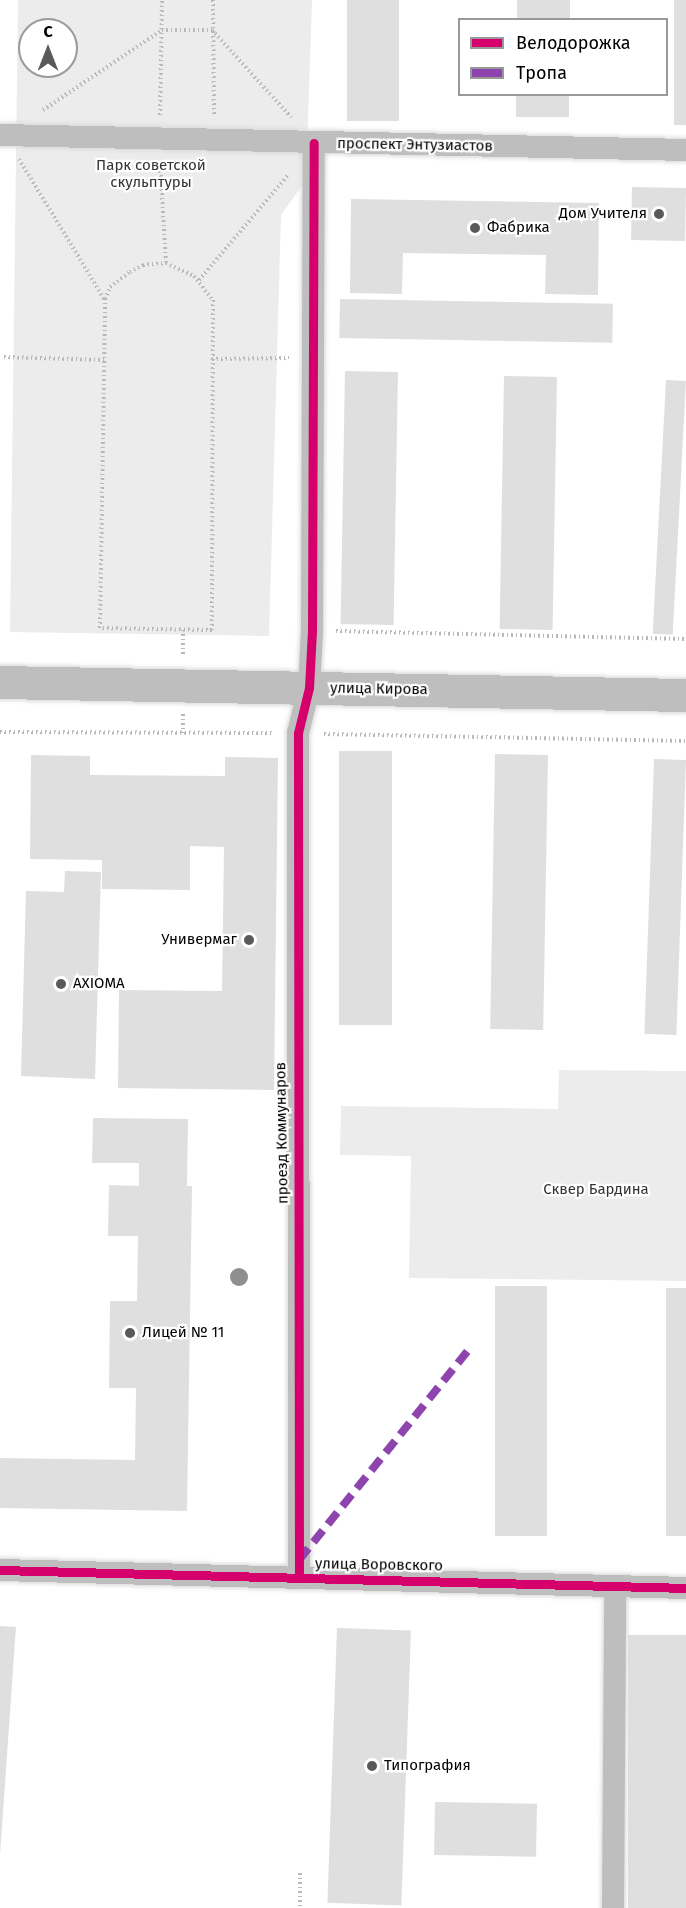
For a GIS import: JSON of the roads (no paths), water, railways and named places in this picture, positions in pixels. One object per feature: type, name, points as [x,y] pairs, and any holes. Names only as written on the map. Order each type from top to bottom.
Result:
[{"type":"main road","name":"улица Кирова","points":[[0,682],[686,695]]},
{"type":"street","name":"проспект Энтузиастов","points":[[2,135],[686,150]]},
{"type":"street","name":"проезд Коммунаров","points":[[299,1578],[298,733],[309,688],[312,630],[314,143]]},
{"type":"street","name":"улица Воровского","points":[[0,1570],[686,1588]]},
{"type":"street","points":[[613,1908],[615,1586]]},
{"type":"place","name":"Дом Учителя","points":[[659,214]]},
{"type":"place","name":"Фабрика","points":[[475,228]]},
{"type":"place","name":"Универмаг","points":[[249,940]]},
{"type":"place","name":"AXIOMA","points":[[61,984]]},
{"type":"place","name":"Лицей № 11","points":[[130,1333]]},
{"type":"place","name":"Типография","points":[[372,1766]]},
{"type":"park label","name":"Парк советской скульптуры","points":[[151,174]]},
{"type":"park label","name":"Сквер Бардина","points":[[596,1190]]}]
